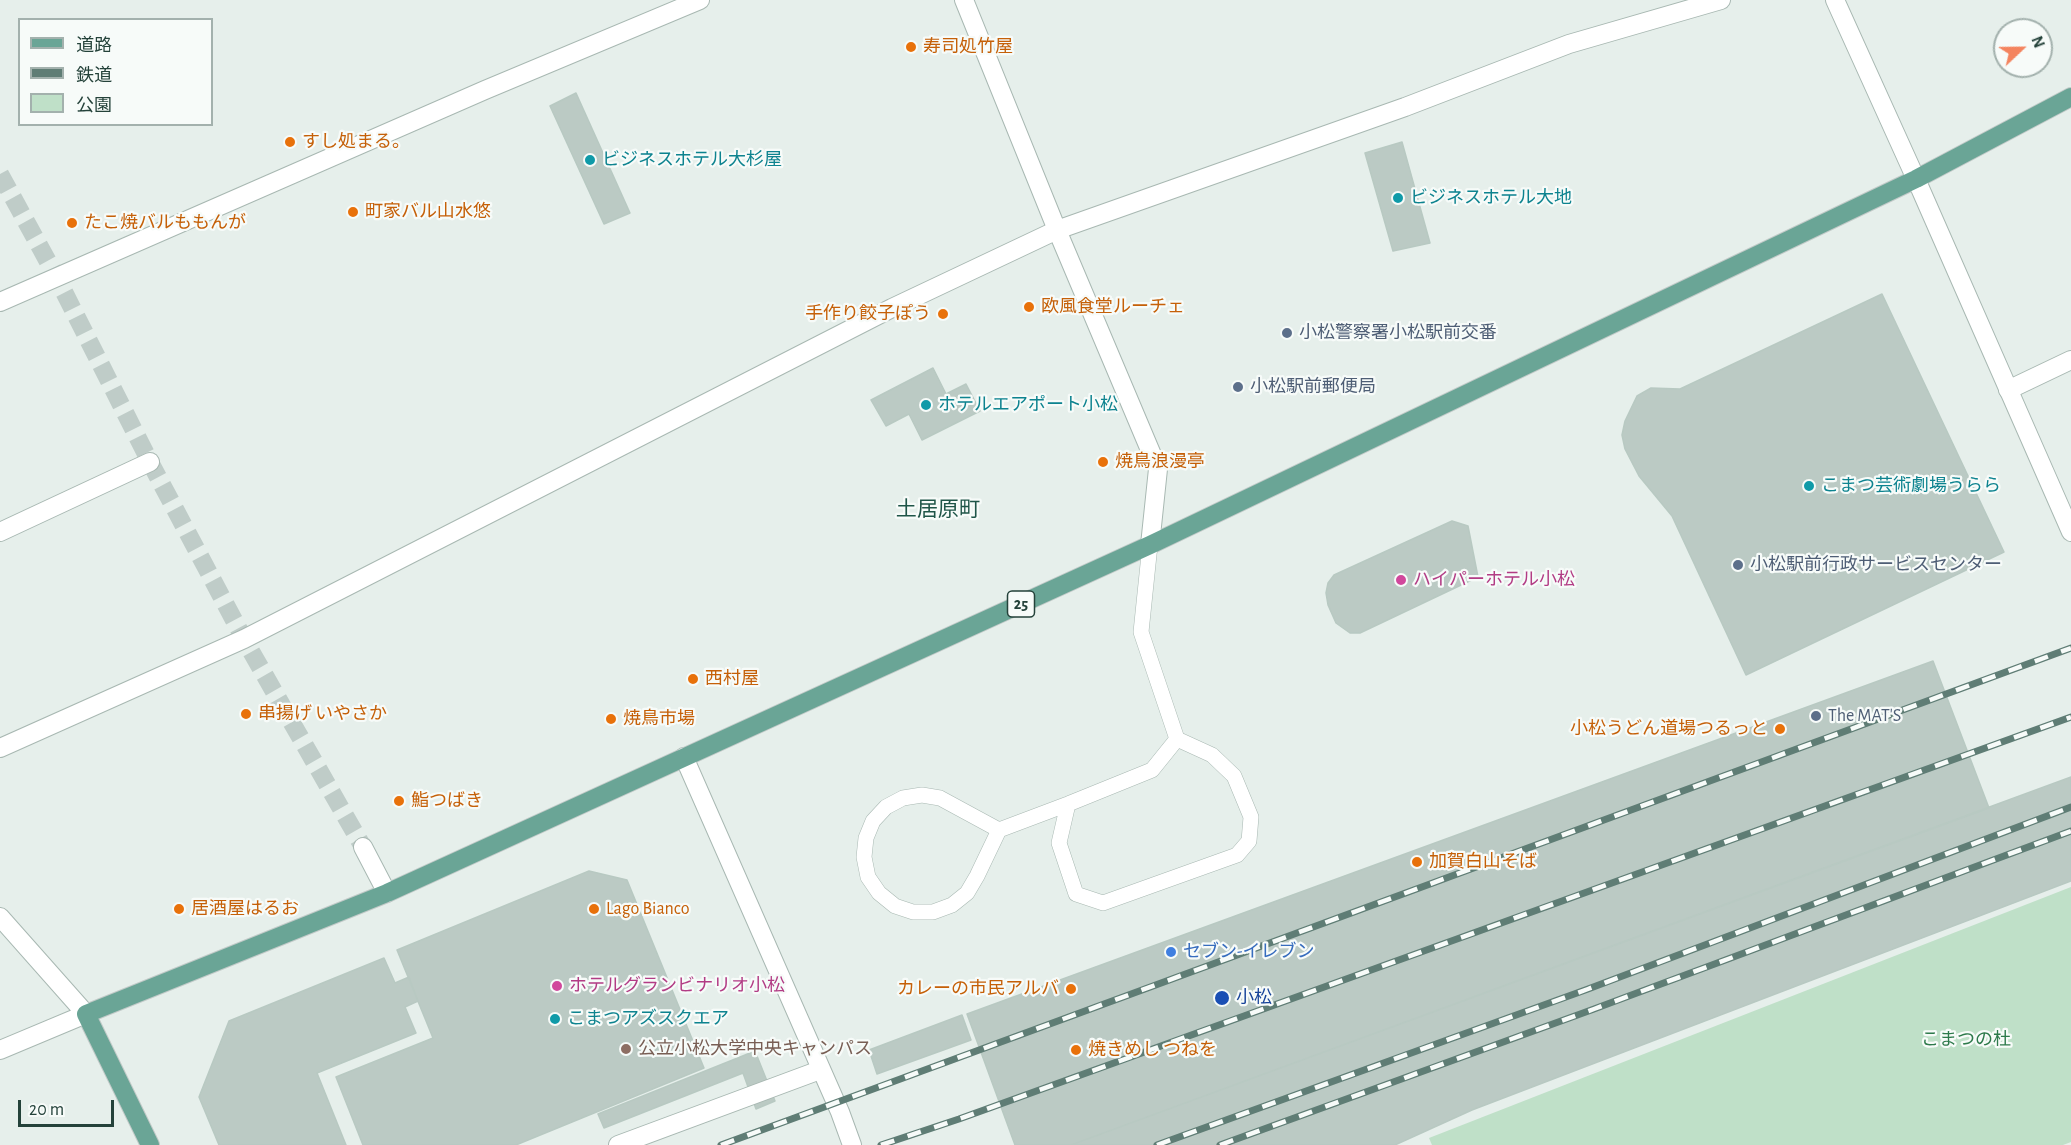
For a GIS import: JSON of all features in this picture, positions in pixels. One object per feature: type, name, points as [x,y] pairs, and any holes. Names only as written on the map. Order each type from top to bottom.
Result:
[{"type":"main road","name":"25","points":[[86,1014],[387,893],[1150,545],[1916,179],[2071,97]]},
{"type":"main road","points":[[86,1014],[150,1145]]},
{"type":"street","points":[[0,303],[485,90],[700,0]]},
{"type":"street","points":[[964,0],[1057,230],[1158,469],[1150,545]]},
{"type":"street","points":[[0,748],[244,639],[892,308],[1057,230],[1405,107],[1569,44],[1721,0]]},
{"type":"street","points":[[1835,0],[2071,532]]},
{"type":"street","points":[[2008,390],[2071,360]]},
{"type":"street","points":[[0,532],[150,462]]},
{"type":"street","points":[[684,757],[840,1112],[852,1145]]},
{"type":"street","points":[[363,847],[387,893]]},
{"type":"street","points":[[0,917],[86,1014],[0,1050]]},
{"type":"street","points":[[618,1145],[820,1070]]},
{"type":"lane","points":[[1068,804],[1059,843],[1076,894],[1103,903],[1236,855],[1249,841],[1251,817],[1234,776],[1212,755],[1177,739],[1141,632],[1150,545]]},
{"type":"lane","points":[[999,830],[940,798],[921,795],[903,798],[886,807],[873,821],[866,838],[864,857],[868,876],[879,893],[895,906],[913,912],[933,912],[952,905],[967,893],[999,830],[1152,770],[1177,739]]},
{"type":"green space","name":"こまつの杜","points":[[2071,887],[2071,1142],[2063,1145],[1432,1145],[1429,1138]]},
{"type":"building","name":"ビジネスホテル大杉屋","points":[[576,93],[630,213],[604,224],[550,106]]},
{"type":"building","name":"ビジネスホテル大地","points":[[1402,142],[1430,243],[1393,251],[1365,153]]},
{"type":"building","name":"こまつ芸術劇場うらら","points":[[1882,294],[2004,552],[1746,675],[1672,516],[1639,476],[1625,449],[1622,435],[1625,421],[1637,396],[1651,388],[1680,389]]},
{"type":"building","name":"ホテルエアポート小松","points":[[933,368],[946,394],[966,384],[980,411],[922,440],[909,414],[886,426],[871,400]]},
{"type":"building","name":"ハイパーホテル小松","points":[[1452,521],[1468,526],[1478,577],[1360,633],[1350,633],[1336,623],[1328,605],[1326,593],[1328,583],[1334,575]]},
{"type":"building","points":[[1933,661],[1989,808],[1071,1145],[1015,1145],[967,1014]]},
{"type":"building","points":[[2071,777],[2071,881],[1472,1110],[1395,1145],[1071,1145]]},
{"type":"building","name":"こまつアズスクエア","points":[[589,871],[627,880],[704,1068],[516,1145],[363,1145],[336,1077],[433,1038],[397,950]]},
{"type":"building","points":[[384,958],[395,983],[409,977],[418,1001],[405,1007],[416,1033],[317,1073],[346,1145],[219,1145],[199,1097],[229,1021]]},
{"type":"building","points":[[962,1015],[971,1040],[877,1074],[869,1050]]},
{"type":"building","points":[[755,1051],[775,1101],[756,1109],[743,1073],[604,1128],[598,1114]]},
{"type":"tunnel","points":[[0,174],[57,278],[150,462],[244,639],[363,847]]},
{"type":"railway","points":[[721,1145],[2071,648]]},
{"type":"railway","points":[[881,1145],[959,1119],[2071,717]]},
{"type":"railway","points":[[1157,1145],[1588,989],[2071,807]]},
{"type":"railway","points":[[1220,1145],[1594,1009],[2071,831]]},
{"type":"place","name":"寿司処竹屋","points":[[911,47]]},
{"type":"place","name":"すし処まる。","points":[[290,142]]},
{"type":"place","name":"ビジネスホテル大杉屋","points":[[590,160]]},
{"type":"place","name":"ビジネスホテル大地","points":[[1398,198]]},
{"type":"place","name":"町家バル山水悠","points":[[353,212]]},
{"type":"place","name":"たこ焼バルももんが","points":[[72,223]]},
{"type":"place","name":"欧風食堂ルーチェ","points":[[1029,307]]},
{"type":"place","name":"手作り餃子ぽう","points":[[943,314]]},
{"type":"place","name":"小松警察署小松駅前交番","points":[[1287,333]]},
{"type":"place","name":"小松駅前郵便局","points":[[1238,387]]},
{"type":"place","name":"ホテルエアポート小松","points":[[926,405]]},
{"type":"place","name":"焼鳥浪漫亭","points":[[1103,462]]},
{"type":"place","name":"こまつ芸術劇場うらら","points":[[1809,486]]},
{"type":"place","name":"小松駅前行政サービスセンター","points":[[1738,565]]},
{"type":"place","name":"ハイパーホテル小松","points":[[1401,580]]},
{"type":"place","name":"西村屋","points":[[693,679]]},
{"type":"place","name":"串揚げ いやさか","points":[[246,714]]},
{"type":"place","name":"The MAT'S","points":[[1816,716]]},
{"type":"place","name":"焼鳥市場","points":[[611,719]]},
{"type":"place","name":"小松うどん道場つるっと","points":[[1780,729]]},
{"type":"place","name":"鮨つばき","points":[[399,801]]},
{"type":"place","name":"加賀白山そば","points":[[1417,862]]},
{"type":"place","name":"居酒屋はるお","points":[[179,909]]},
{"type":"place","name":"Lago Bianco","points":[[594,909]]},
{"type":"place","name":"セブン-イレブン","points":[[1171,952]]},
{"type":"place","name":"ホテルグランビナリオ小松","points":[[557,986]]},
{"type":"place","name":"カレーの市民アルバ","points":[[1071,989]]},
{"type":"place","name":"小松","points":[[1222,998]]},
{"type":"place","name":"こまつアズスクエア","points":[[555,1019]]},
{"type":"place","name":"公立小松大学中央キャンパス","points":[[626,1049]]},
{"type":"place","name":"焼きめし つねを","points":[[1076,1050]]},
{"type":"district","name":"土居原町","points":[[938,510]]}]
